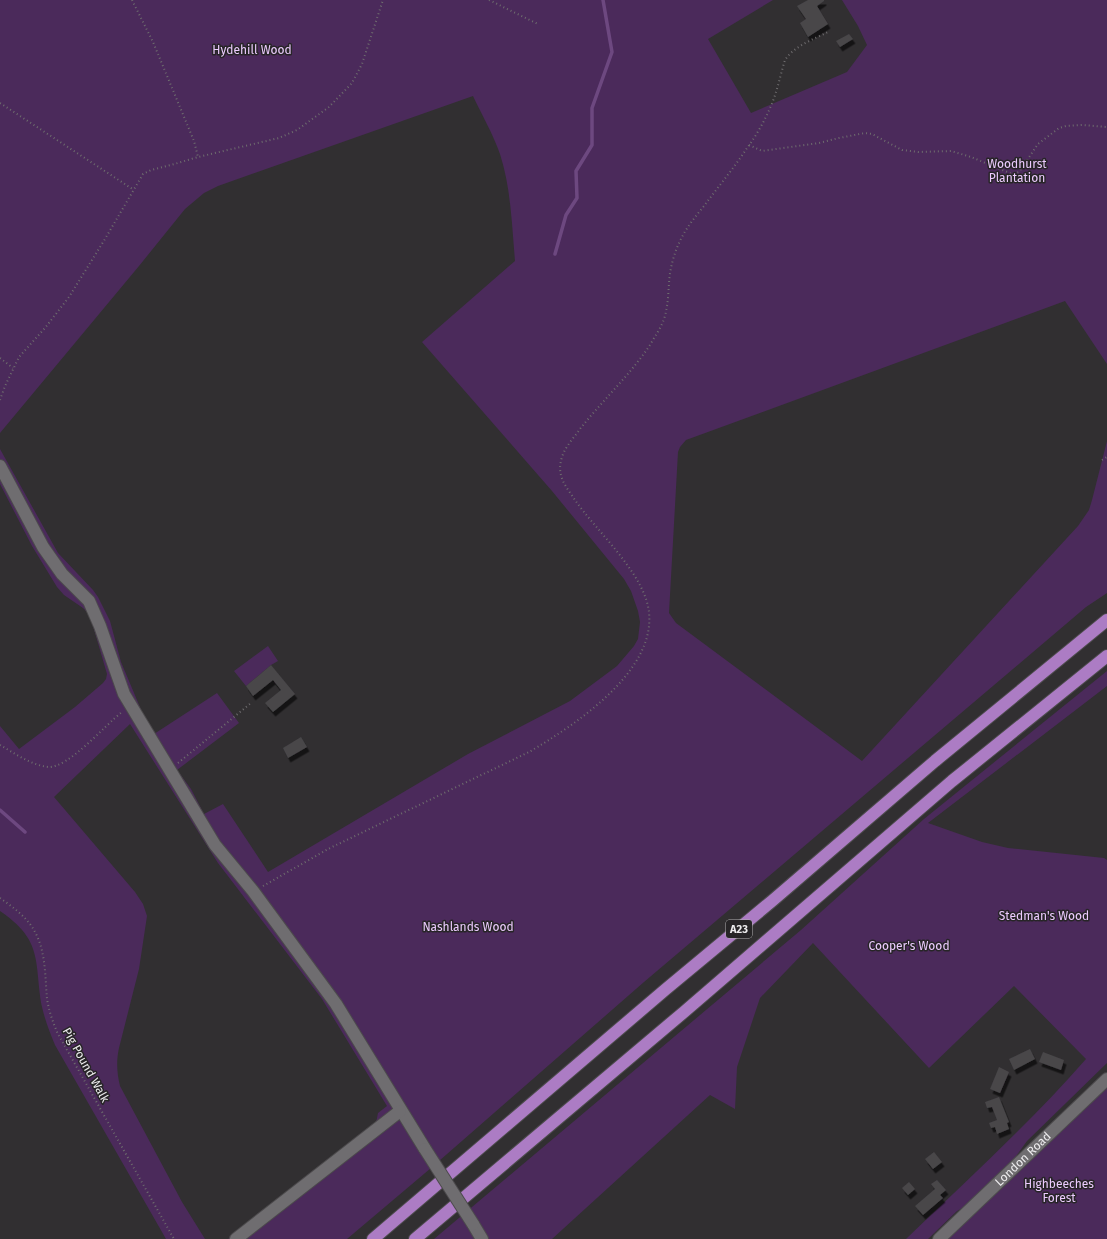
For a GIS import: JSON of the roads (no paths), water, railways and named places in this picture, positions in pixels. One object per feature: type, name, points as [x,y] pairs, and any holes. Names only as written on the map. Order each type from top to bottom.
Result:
[{"type":"highway","name":"A23","points":[[373,1239],[947,751],[1107,620]]},
{"type":"highway","name":"A23","points":[[415,1239],[684,1012],[952,781],[1107,656]]},
{"type":"street","points":[[0,466],[43,547],[62,574],[89,601],[98,620],[116,676],[130,706],[215,845],[253,891],[336,1004],[400,1111],[482,1239]]},
{"type":"street","name":"London Road","points":[[939,1239],[1107,1079]]},
{"type":"street","points":[[236,1239],[400,1111]]},
{"type":"waterway","points":[[555,254],[566,215],[577,198],[576,171],[592,145],[592,108],[612,52],[603,0]]},
{"type":"waterway","points":[[0,810],[25,832]]},
{"type":"park label","name":"Hydehill Wood","points":[[252,50]]},
{"type":"park label","name":"Woodhurst Plantation","points":[[1017,171]]},
{"type":"park label","name":"Stedman's Wood","points":[[1044,916]]},
{"type":"park label","name":"Nashlands Wood","points":[[468,927]]},
{"type":"park label","name":"Cooper's Wood","points":[[909,946]]},
{"type":"park label","name":"Highbeeches Forest","points":[[1059,1191]]}]
